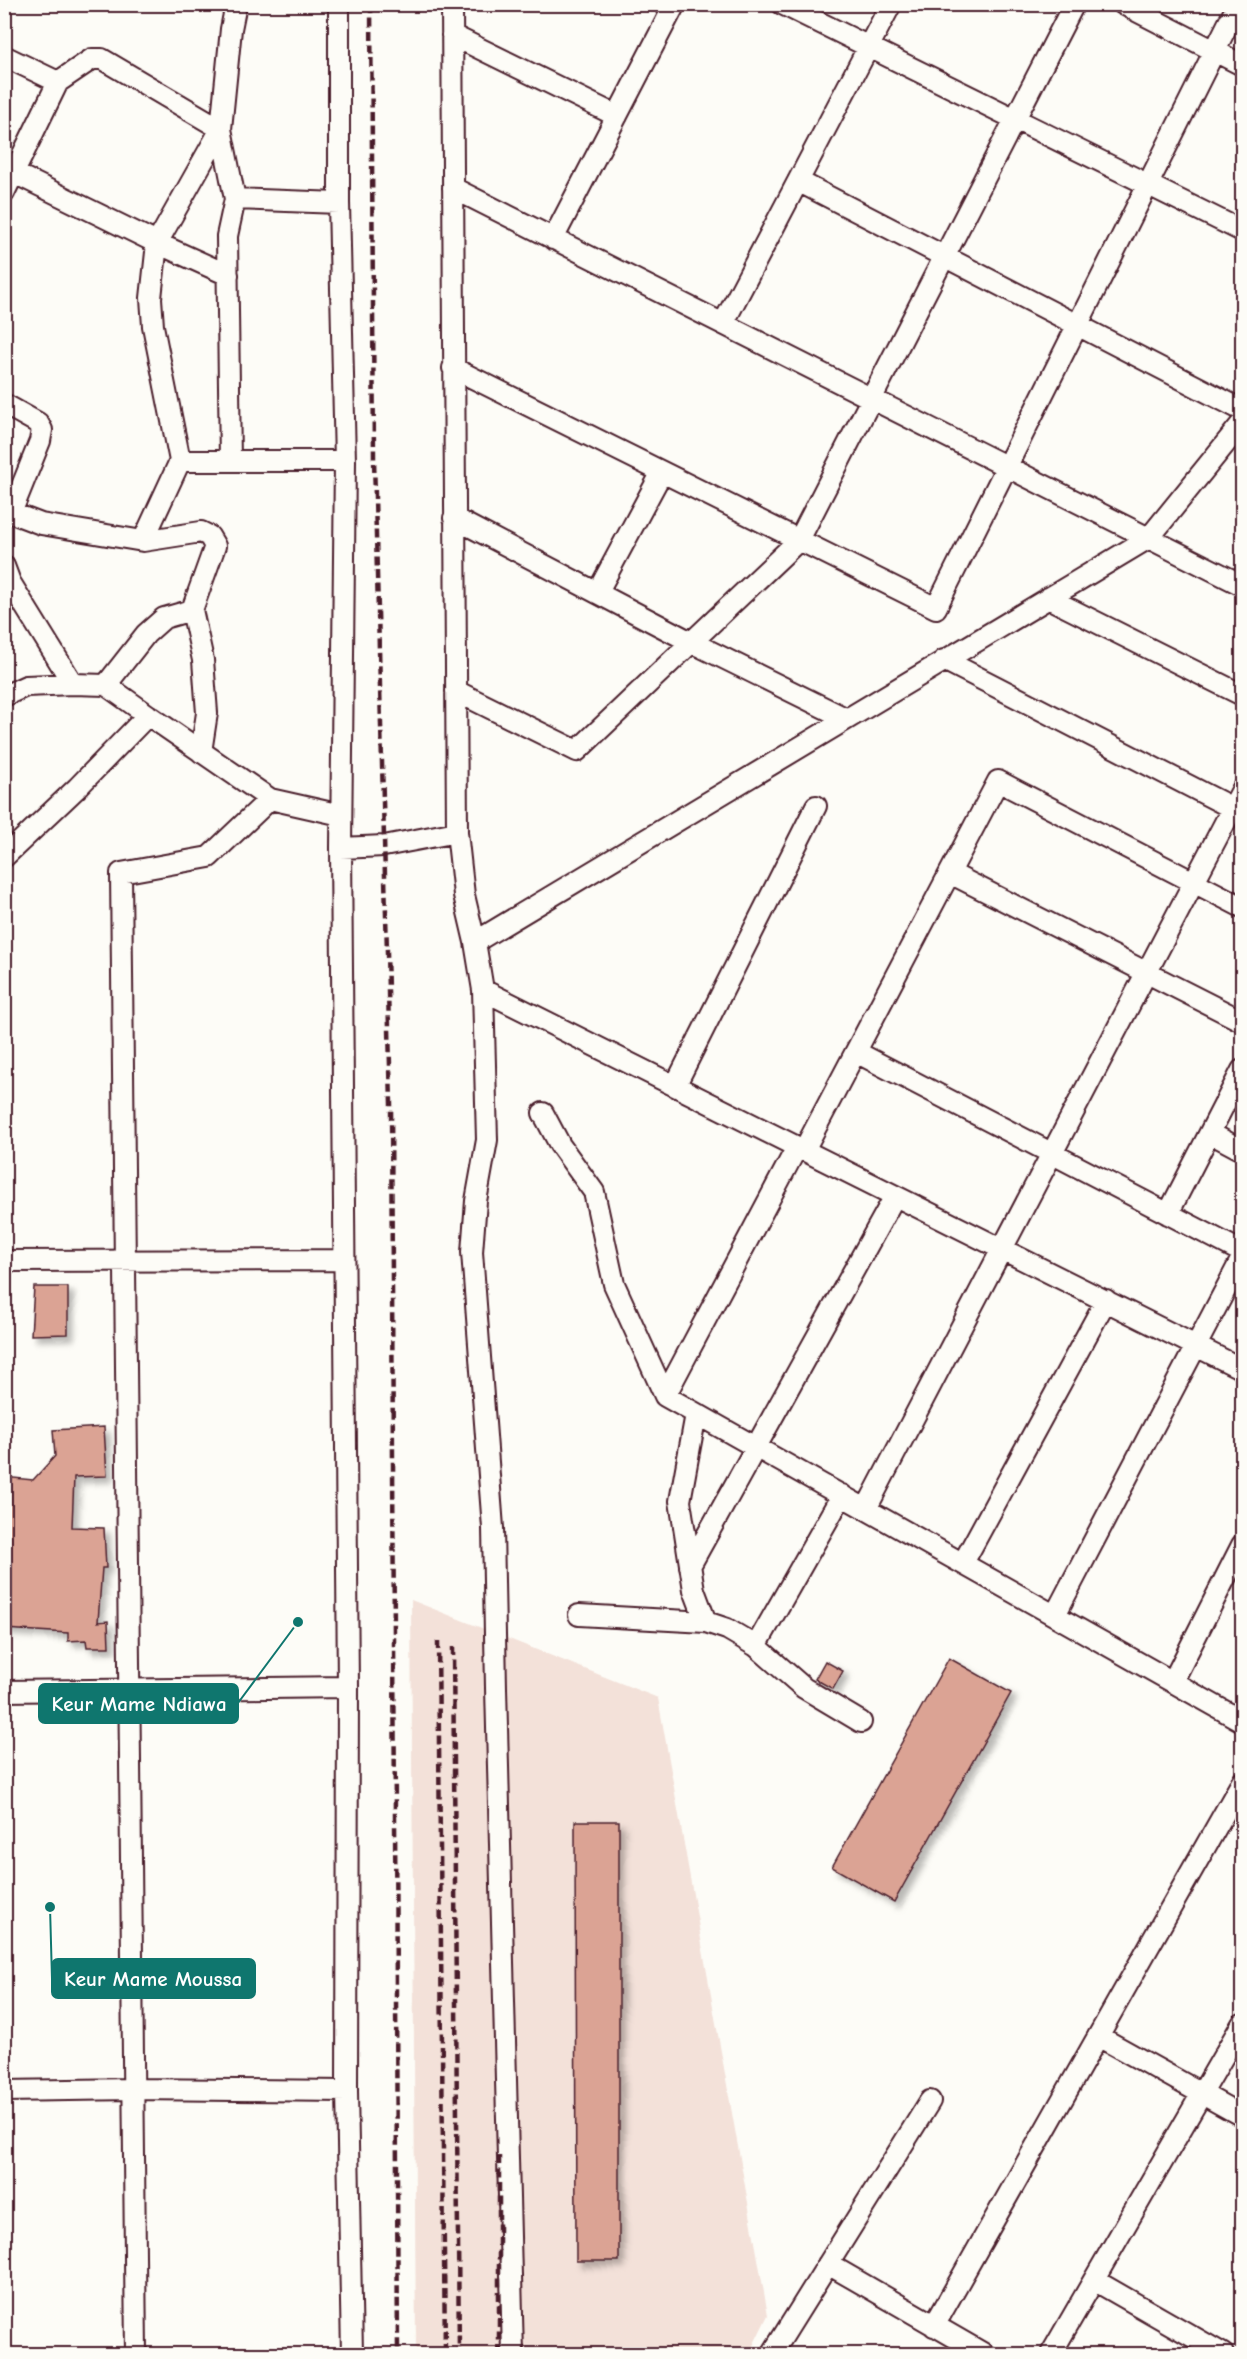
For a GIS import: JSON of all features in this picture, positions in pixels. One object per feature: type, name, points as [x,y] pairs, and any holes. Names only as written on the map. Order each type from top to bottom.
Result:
[{"type":"street","points":[[230,461],[227,236],[235,199],[221,129],[231,29],[236,4]]},
{"type":"street","points":[[339,4],[339,203],[345,461],[341,848],[348,1687],[347,2091],[352,2355]]},
{"type":"street","points":[[452,4],[457,832],[464,895],[483,990],[487,1140],[476,1201],[472,1252],[496,1583],[496,1688],[513,2355]]},
{"type":"street","points":[[553,239],[675,4]]},
{"type":"street","points":[[782,4],[1242,231]]},
{"type":"street","points":[[723,324],[891,4]]},
{"type":"street","points":[[456,691],[577,751],[799,540],[1074,4]]},
{"type":"street","points":[[1123,4],[1242,65]]},
{"type":"street","points":[[453,368],[936,608],[1238,4]]},
{"type":"street","points":[[452,35],[617,116]]},
{"type":"street","points":[[4,56],[57,82]]},
{"type":"street","points":[[4,193],[9,170],[57,82],[92,59],[102,59],[221,129]]},
{"type":"street","points":[[143,541],[180,461],[153,326],[150,298],[157,243],[221,129]]},
{"type":"street","points":[[9,170],[157,243],[228,275]]},
{"type":"street","points":[[798,181],[1242,410]]},
{"type":"street","points":[[453,188],[1242,585]]},
{"type":"street","points":[[235,199],[339,203]]},
{"type":"street","points":[[4,404],[38,423],[42,430],[40,441],[8,512],[41,524],[143,541],[201,532],[209,536],[215,546],[192,610],[204,671],[207,713],[201,752]]},
{"type":"street","points":[[475,942],[1149,538],[1242,423]]},
{"type":"street","points":[[180,461],[345,461]]},
{"type":"street","points":[[597,593],[662,472]]},
{"type":"street","points":[[454,519],[691,642],[847,719]]},
{"type":"street","points":[[4,566],[10,582],[73,684]]},
{"type":"street","points":[[1048,598],[1242,695]]},
{"type":"street","points":[[106,685],[146,634],[164,618],[192,610]]},
{"type":"street","points":[[944,660],[1238,811]]},
{"type":"street","points":[[4,696],[26,686],[106,685],[270,799],[341,814]]},
{"type":"street","points":[[4,857],[77,788],[148,715]]},
{"type":"street","points":[[665,1396],[800,1148],[856,1052],[998,782],[1242,907]]},
{"type":"street","points":[[866,1509],[1195,882],[1238,811],[1242,790]]},
{"type":"street","points":[[136,2355],[121,873],[209,857],[270,799]]},
{"type":"street","points":[[675,1086],[816,806]]},
{"type":"street","points":[[341,848],[384,846],[457,832]]},
{"type":"street","points":[[950,873],[1242,1021]]},
{"type":"street","points":[[483,990],[1242,1369]]},
{"type":"street","points":[[856,1052],[1242,1252]]},
{"type":"street","points":[[1168,1214],[1242,1070]]},
{"type":"street","points":[[543,1113],[560,1145],[594,1192],[614,1284],[665,1396],[1242,1720]]},
{"type":"street","points":[[1210,1133],[1242,1150]]},
{"type":"street","points":[[690,1566],[895,1196]]},
{"type":"street","points":[[1055,1615],[1242,1258]]},
{"type":"street","points":[[4,1261],[344,1260]]},
{"type":"street","points":[[963,1563],[1106,1300]]},
{"type":"street","points":[[696,1414],[680,1501],[694,1590],[706,1622]]},
{"type":"street","points":[[756,1646],[842,1495]]},
{"type":"street","points":[[1173,1682],[1237,1568],[1242,1545]]},
{"type":"street","points":[[579,1616],[706,1622],[727,1629],[756,1646],[804,1688],[861,1722]]},
{"type":"street","points":[[4,1691],[348,1687]]},
{"type":"street","points":[[934,2326],[1242,1782]]},
{"type":"street","points":[[1051,2355],[1242,2024]]},
{"type":"street","points":[[1098,2036],[1242,2116]]},
{"type":"street","points":[[4,2091],[133,2089],[347,2091]]},
{"type":"street","points":[[772,2355],[930,2101]]},
{"type":"street","points":[[828,2264],[984,2355]]},
{"type":"street","points":[[1094,2280],[1224,2355]]},
{"type":"shaded area","points":[[411,1600],[658,1698],[768,2315],[749,2354],[416,2354]]},
{"type":"building","points":[[34,1287],[68,1287],[68,1334],[31,1335]]},
{"type":"building","points":[[104,1427],[107,1476],[74,1477],[72,1527],[104,1528],[106,1568],[102,1568],[98,1622],[108,1621],[109,1647],[87,1647],[86,1640],[68,1641],[68,1633],[4,1629],[4,1583],[9,1583],[4,1547],[4,1477],[33,1480],[55,1456],[53,1430]]},
{"type":"building","points":[[949,1658],[1011,1693],[894,1902],[832,1867]]},
{"type":"building","points":[[825,1661],[843,1671],[833,1689],[815,1679]]},
{"type":"building","points":[[575,1821],[619,1821],[619,2261],[576,2261]]},
{"type":"railway","points":[[371,4],[374,459],[391,1104],[398,2354]]},
{"type":"railway","points":[[438,1641],[445,2354]]},
{"type":"railway","points":[[453,1647],[459,2354]]},
{"type":"railway","points":[[499,2156],[499,2354]]},
{"type":"place","name":"Keur Mame Ndiawa","points":[[298,1622]]},
{"type":"place","name":"Keur Mame Moussa","points":[[50,1907]]}]
